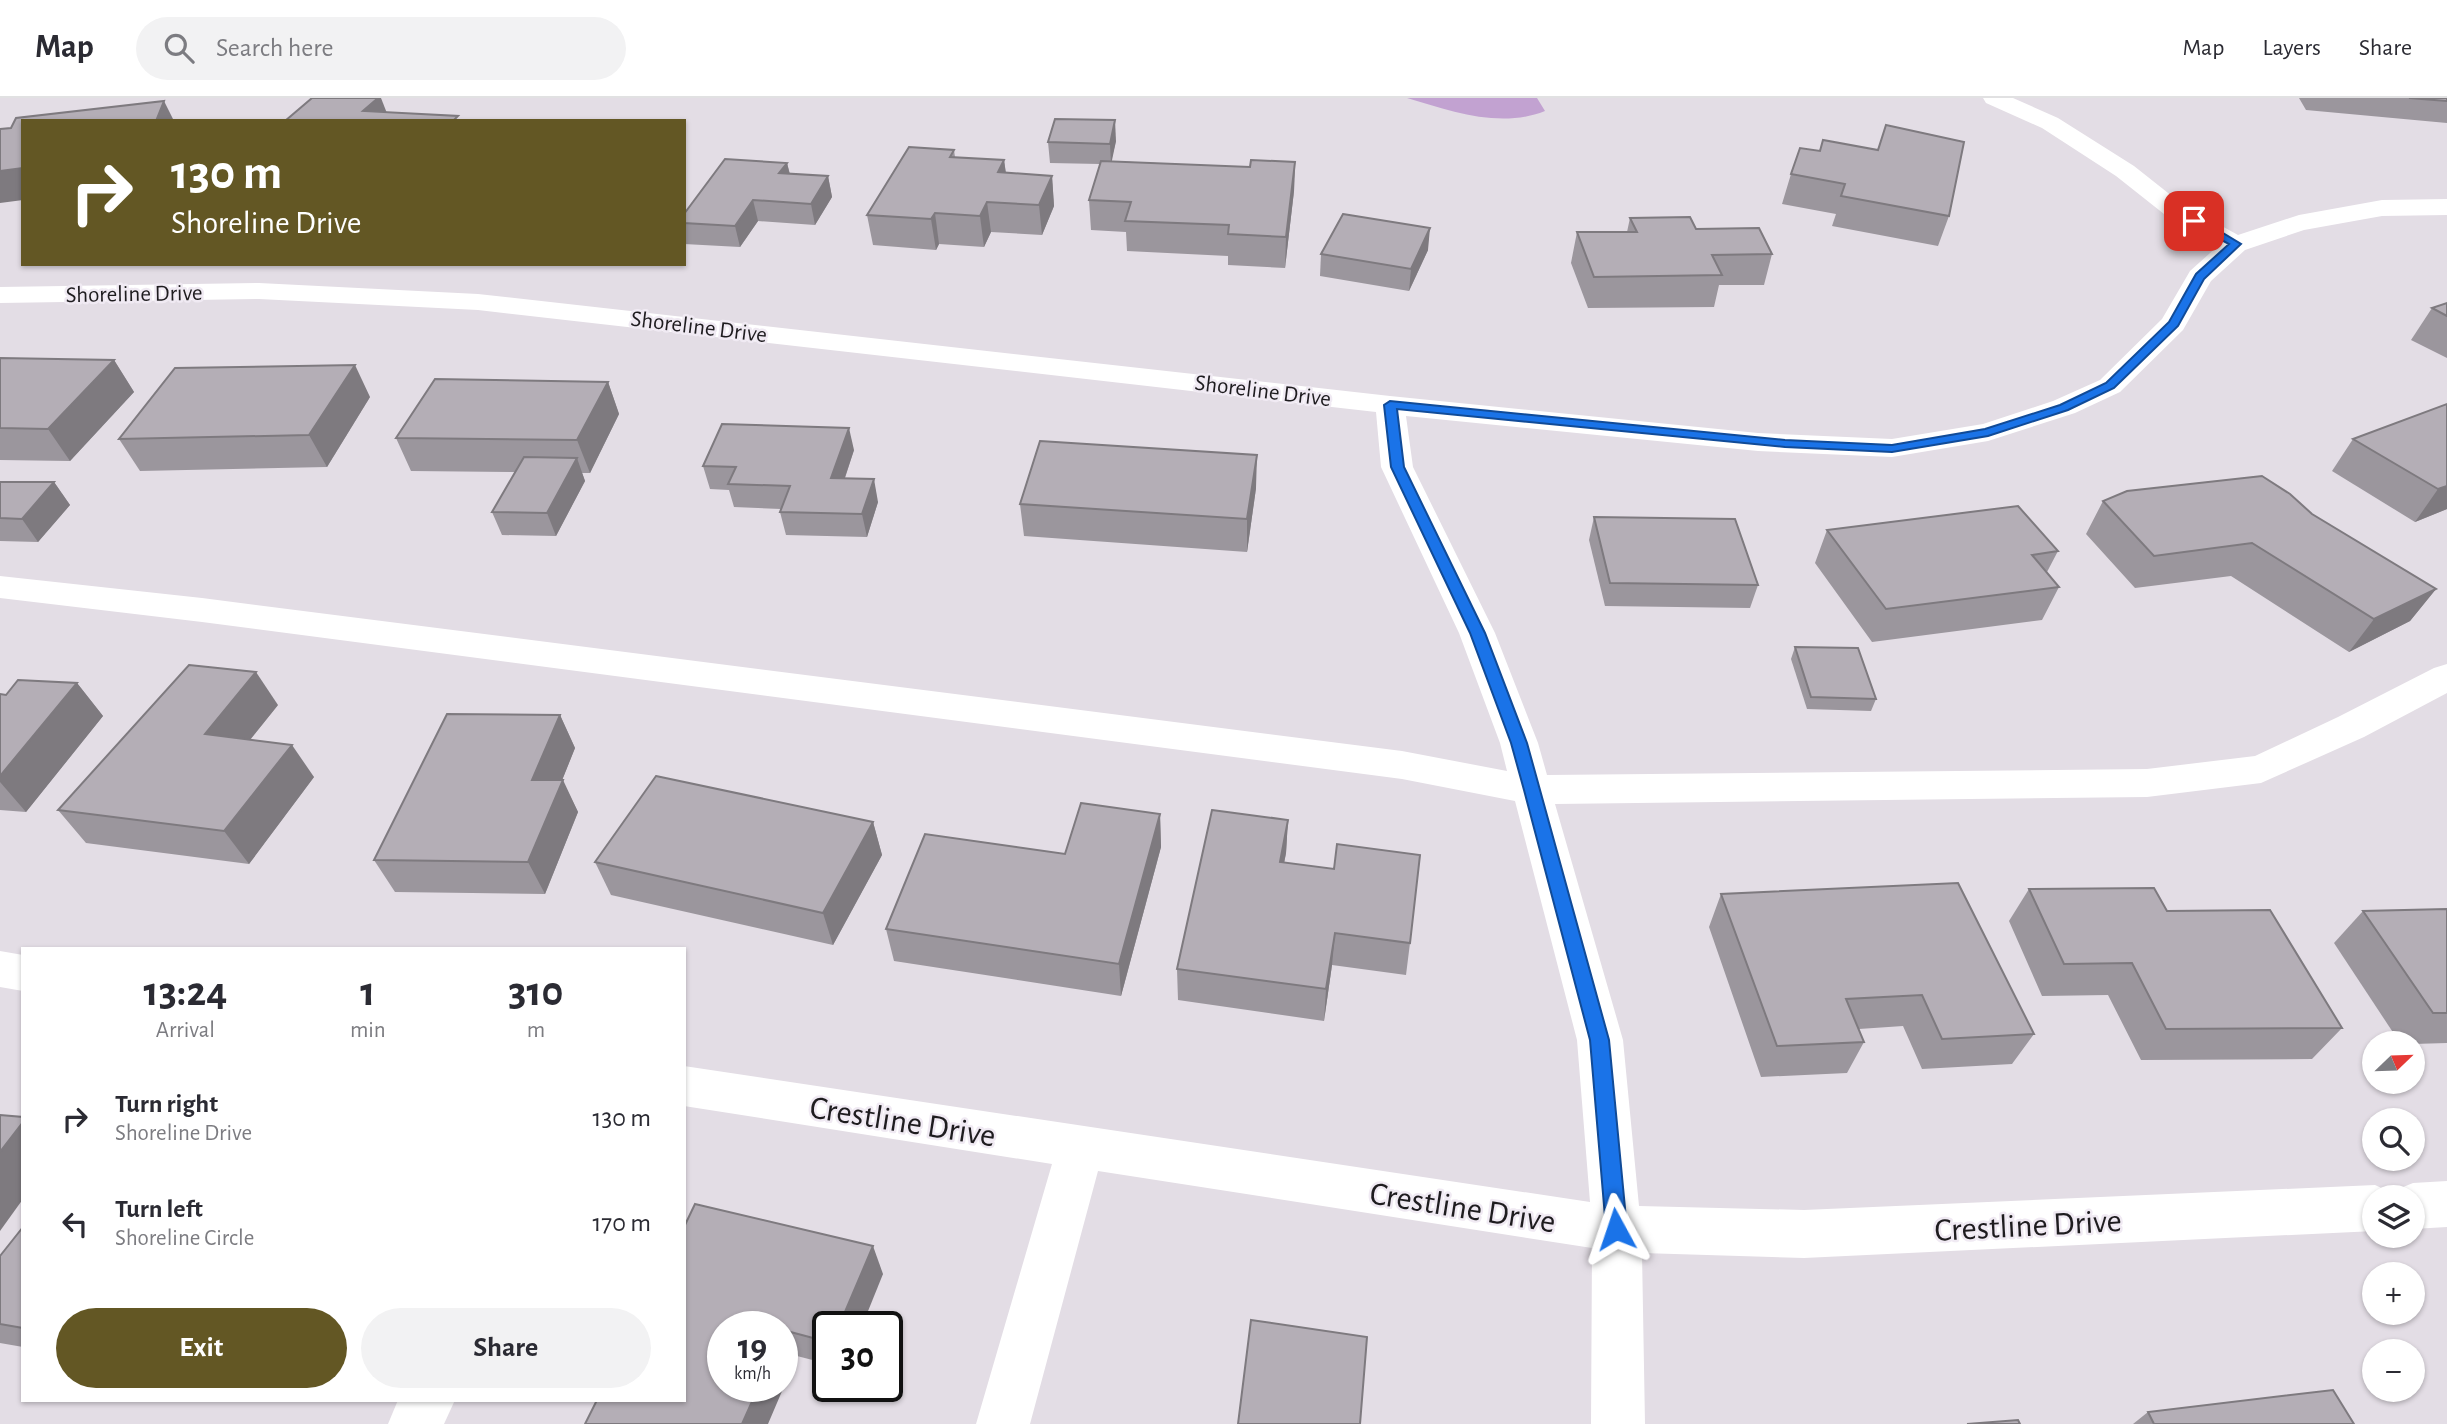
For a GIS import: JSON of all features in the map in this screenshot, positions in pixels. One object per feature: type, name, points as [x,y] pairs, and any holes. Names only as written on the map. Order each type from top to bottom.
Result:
[{"type":"street","points":[[1994,98],[2050,123],[2125,172],[2174,209],[2236,244]]},
{"type":"street","name":"Shoreline Drive","points":[[0,295],[259,290],[478,302],[1390,405],[1785,444],[1892,449],[1988,432],[2064,407],[2110,386],[2174,324],[2200,277],[2236,244],[2298,223],[2334,216],[2382,208],[2447,207]]},
{"type":"street","points":[[1390,405],[1397,467],[1477,633],[1519,743],[1600,1040],[1616,1229],[1618,1424]]},
{"type":"street","points":[[0,587],[202,610],[1374,761],[1532,790],[2147,783],[2261,769],[2351,727],[2447,677]]},
{"type":"street","points":[[0,969],[21,973]]},
{"type":"street","name":"Crestline Drive","points":[[686,1086],[1616,1229],[1804,1234],[2362,1209]]},
{"type":"street","points":[[1003,1424],[1080,1147]]},
{"type":"street","points":[[2425,1205],[2447,1204]]},
{"type":"street","points":[[415,1424],[427,1402]]},
{"type":"shaded area","points":[[1407,98],[1537,98],[1545,111],[1528,116],[1493,118],[1458,113]]},
{"type":"building","points":[[312,98],[378,98],[363,111],[458,116],[455,119],[287,119]]},
{"type":"building","points":[[2409,98],[2447,98],[2447,101]]},
{"type":"building","points":[[164,101],[157,119],[21,119],[21,168],[0,171],[0,129],[11,128],[16,118]]},
{"type":"building","points":[[1055,119],[1115,120],[1110,144],[1048,142]]},
{"type":"building","points":[[1886,125],[1964,142],[1949,216],[1841,196],[1845,184],[1791,174],[1800,148],[1820,151],[1823,140],[1878,150]]},
{"type":"building","points":[[909,147],[954,150],[950,157],[1004,160],[998,172],[1052,176],[1039,205],[987,202],[980,216],[935,213],[931,219],[867,215]]},
{"type":"building","points":[[725,159],[787,163],[779,173],[828,176],[811,204],[753,200],[735,226],[686,223],[686,211]]},
{"type":"building","points":[[1251,160],[1295,162],[1286,237],[1228,234],[1229,225],[1125,221],[1131,202],[1089,200],[1101,161],[1250,167]]},
{"type":"building","points":[[1343,214],[1430,228],[1411,269],[1321,254]]},
{"type":"building","points":[[1690,217],[1696,229],[1759,228],[1772,254],[1712,255],[1722,275],[1594,277],[1577,232],[1637,232],[1630,218]]},
{"type":"building","points":[[2447,303],[2447,316],[2432,308]]},
{"type":"building","points":[[0,358],[114,360],[48,429],[0,428]]},
{"type":"building","points":[[355,365],[309,435],[119,439],[175,368]]},
{"type":"building","points":[[435,379],[608,382],[577,440],[396,438]]},
{"type":"building","points":[[2447,404],[2447,486],[2438,489],[2353,439]]},
{"type":"building","points":[[722,424],[849,428],[831,478],[874,479],[862,514],[780,512],[790,486],[728,484],[736,467],[703,466]]},
{"type":"building","points":[[1040,441],[1257,455],[1247,519],[1020,504]]},
{"type":"building","points":[[524,457],[577,458],[547,513],[492,512]]},
{"type":"building","points":[[2262,476],[2290,494],[2312,514],[2436,589],[2374,619],[2252,543],[2154,556],[2103,501],[2127,491]]},
{"type":"building","points":[[0,482],[54,482],[22,519],[0,518]]},
{"type":"building","points":[[2018,506],[2058,551],[2032,555],[2059,587],[1886,609],[1827,530]]},
{"type":"building","points":[[1594,517],[1735,519],[1758,585],[1610,583]]},
{"type":"building","points":[[1795,647],[1858,648],[1876,699],[1811,697]]},
{"type":"building","points":[[189,665],[256,672],[205,734],[292,745],[224,831],[58,810]]},
{"type":"building","points":[[18,680],[77,683],[0,776],[0,694],[6,695]]},
{"type":"building","points":[[447,714],[560,715],[532,780],[563,780],[528,862],[374,860]]},
{"type":"building","points":[[656,776],[873,822],[823,913],[595,862]]},
{"type":"building","points":[[1081,803],[1160,814],[1119,964],[886,929],[925,834],[1065,854]]},
{"type":"building","points":[[1212,810],[1288,820],[1280,862],[1334,869],[1337,844],[1420,855],[1410,943],[1335,933],[1326,989],[1177,969]]},
{"type":"building","points":[[1958,883],[2034,1034],[1942,1039],[1922,995],[1846,999],[1864,1042],[1777,1046],[1721,894]]},
{"type":"building","points":[[2154,888],[2167,911],[2270,910],[2342,1028],[2166,1029],[2132,963],[2064,964],[2029,889]]},
{"type":"building","points":[[2447,909],[2447,1013],[2433,1013],[2363,911]]},
{"type":"building","points":[[0,1115],[21,1117],[21,1125],[0,1152]]},
{"type":"building","points":[[695,1204],[873,1246],[845,1311],[812,1311],[812,1338],[798,1334],[798,1311],[707,1311],[707,1402],[752,1402],[742,1424],[585,1424],[596,1402],[686,1402],[686,1223]]},
{"type":"building","points":[[21,1230],[21,1328],[0,1324],[0,1256]]},
{"type":"building","points":[[1251,1320],[1367,1337],[1360,1424],[1238,1424]]},
{"type":"building","points":[[2333,1390],[2354,1424],[2154,1424],[2148,1412]]},
{"type":"building","points":[[2018,1420],[2020,1424],[1967,1424]]},
{"type":"route","points":[[1616,1229],[1600,1040],[1532,790],[1519,743],[1477,633],[1397,467],[1390,405],[1758,442],[1892,449],[1988,432],[2064,407],[2110,386],[2174,324],[2200,277],[2236,244],[2194,221]]}]
